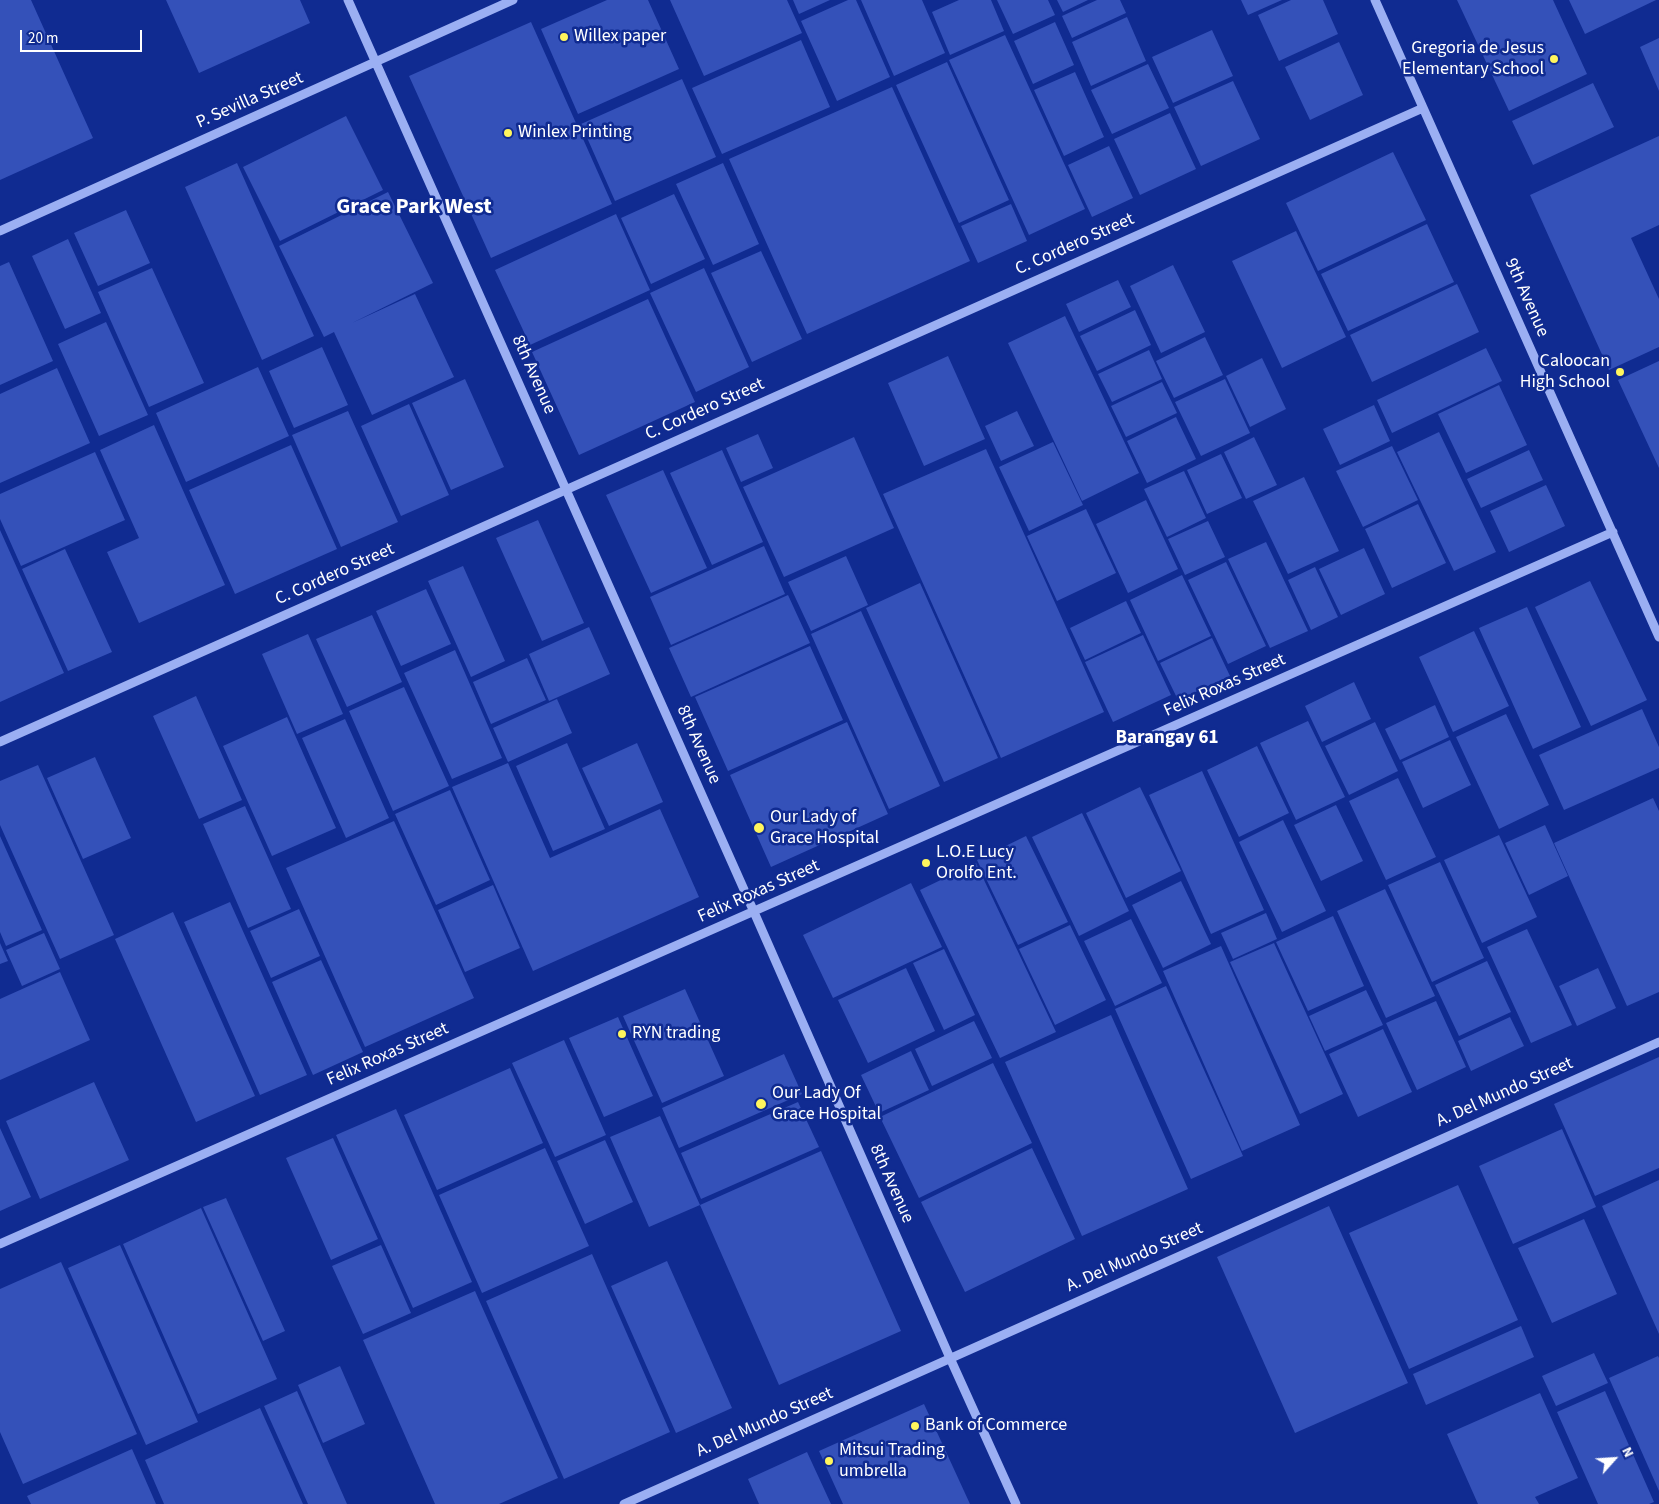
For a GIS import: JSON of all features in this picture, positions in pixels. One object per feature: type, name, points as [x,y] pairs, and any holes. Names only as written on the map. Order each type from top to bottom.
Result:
[{"type":"street","name":"8th Avenue","points":[[348,0],[1016,1504]]},
{"type":"street","name":"P. Sevilla Street","points":[[0,231],[513,0]]},
{"type":"street","name":"9th Avenue","points":[[1375,0],[1659,637]]},
{"type":"street","name":"C. Cordero Street","points":[[0,742],[1423,108]]},
{"type":"street","name":"Felix Roxas Street","points":[[0,1244],[1613,532]]},
{"type":"street","name":"A. Del Mundo Street","points":[[624,1504],[1659,1042]]},
{"type":"building","points":[[0,0],[31,0],[93,138],[0,180]]},
{"type":"building","points":[[166,0],[300,0],[310,23],[199,73]]},
{"type":"building","points":[[607,0],[648,0],[679,69],[578,114],[541,29]]},
{"type":"building","points":[[670,0],[787,0],[802,33],[704,76]]},
{"type":"building","points":[[793,0],[830,0],[799,14]]},
{"type":"building","points":[[848,0],[856,0],[890,77],[837,101],[801,21]]},
{"type":"building","points":[[861,0],[922,0],[945,53],[894,76]]},
{"type":"building","points":[[959,0],[991,0],[1004,31],[950,55],[932,12]]},
{"type":"building","points":[[997,0],[1048,0],[1055,15],[1013,34]]},
{"type":"building","points":[[1057,0],[1088,0],[1063,12]]},
{"type":"building","points":[[1097,0],[1120,0],[1126,13],[1072,38],[1062,16]]},
{"type":"building","points":[[1241,0],[1282,0],[1248,15]]},
{"type":"building","points":[[1291,0],[1323,0],[1338,34],[1279,61],[1258,15]]},
{"type":"building","points":[[1457,0],[1553,0],[1587,74],[1509,111]]},
{"type":"building","points":[[1569,0],[1656,0],[1585,34]]},
{"type":"building","points":[[1127,17],[1146,61],[1091,86],[1072,42]]},
{"type":"building","points":[[531,22],[612,204],[491,258],[409,76]]},
{"type":"building","points":[[1055,22],[1074,65],[1033,84],[1014,41]]},
{"type":"building","points":[[1212,30],[1233,76],[1173,103],[1152,57]]},
{"type":"building","points":[[1005,35],[1085,209],[1029,235],[949,60]]},
{"type":"building","points":[[1659,38],[1659,91],[1640,47]]},
{"type":"building","points":[[801,40],[830,107],[722,154],[692,88]]},
{"type":"building","points":[[1339,42],[1363,95],[1310,120],[1285,67]]},
{"type":"building","points":[[947,62],[1009,200],[959,223],[896,85]]},
{"type":"building","points":[[1148,64],[1169,108],[1112,134],[1091,90]]},
{"type":"building","points":[[1075,72],[1104,137],[1064,156],[1034,90]]},
{"type":"building","points":[[682,79],[716,157],[615,201],[581,124]]},
{"type":"building","points":[[1233,81],[1260,139],[1201,166],[1174,107]]},
{"type":"building","points":[[1593,83],[1614,127],[1533,165],[1512,121]]},
{"type":"building","points":[[892,87],[970,261],[807,334],[729,159]]},
{"type":"building","points":[[1170,113],[1196,169],[1140,195],[1114,139]]},
{"type":"building","points":[[346,116],[383,190],[280,241],[243,167]]},
{"type":"building","points":[[1659,136],[1659,225],[1631,238],[1659,299],[1659,347],[1609,370],[1530,195]]},
{"type":"building","points":[[1109,146],[1133,198],[1092,217],[1068,165]]},
{"type":"building","points":[[1393,152],[1426,220],[1318,271],[1286,203]]},
{"type":"building","points":[[237,163],[314,336],[262,360],[185,187]]},
{"type":"building","points":[[723,163],[759,244],[713,265],[676,184]]},
{"type":"building","points":[[388,192],[433,283],[352,323],[415,294],[454,377],[372,415],[334,332],[324,337],[279,246]]},
{"type":"building","points":[[674,194],[705,259],[651,284],[621,218]]},
{"type":"building","points":[[1011,204],[1027,241],[978,263],[961,226]]},
{"type":"building","points":[[126,210],[150,263],[98,286],[74,233]]},
{"type":"building","points":[[616,214],[650,290],[530,345],[495,270]]},
{"type":"building","points":[[1427,224],[1454,282],[1348,331],[1321,274]]},
{"type":"building","points":[[1296,231],[1346,337],[1282,368],[1232,261]]},
{"type":"building","points":[[68,239],[101,313],[65,329],[32,256]]},
{"type":"building","points":[[761,251],[802,339],[752,362],[711,273]]},
{"type":"building","points":[[9,262],[53,361],[0,385],[0,266]]},
{"type":"building","points":[[1173,265],[1205,332],[1161,353],[1130,286]]},
{"type":"building","points":[[152,268],[204,383],[149,407],[98,292]]},
{"type":"building","points":[[704,268],[749,367],[696,392],[650,293]]},
{"type":"building","points":[[1118,280],[1131,307],[1079,332],[1066,304]]},
{"type":"building","points":[[1457,284],[1479,332],[1372,382],[1350,335]]},
{"type":"building","points":[[648,299],[695,402],[579,455],[532,352]]},
{"type":"building","points":[[1135,310],[1151,345],[1097,371],[1080,336]]},
{"type":"building","points":[[1065,316],[1139,473],[1082,501],[1008,343]]},
{"type":"building","points":[[106,322],[148,415],[99,436],[58,344]]},
{"type":"building","points":[[1205,337],[1223,375],[1174,398],[1156,361]]},
{"type":"building","points":[[322,347],[348,405],[294,428],[269,371]]},
{"type":"building","points":[[1486,348],[1502,381],[1392,433],[1377,400]]},
{"type":"building","points":[[1149,350],[1162,379],[1112,402],[1098,374]]},
{"type":"building","points":[[948,356],[985,439],[924,466],[888,383]]},
{"type":"building","points":[[1262,358],[1286,409],[1250,427],[1226,376]]},
{"type":"building","points":[[1659,361],[1659,468],[1618,380]]},
{"type":"building","points":[[258,367],[289,436],[186,482],[156,413]]},
{"type":"building","points":[[57,368],[90,443],[0,483],[0,394]]},
{"type":"building","points":[[465,379],[504,467],[451,490],[412,403]]},
{"type":"building","points":[[1225,379],[1250,433],[1201,456],[1175,402]]},
{"type":"building","points":[[1162,382],[1177,413],[1126,437],[1111,406]]},
{"type":"building","points":[[1499,385],[1527,445],[1466,473],[1438,414]]},
{"type":"building","points":[[409,404],[449,495],[401,516],[361,426]]},
{"type":"building","points":[[1374,405],[1390,441],[1340,465],[1323,429]]},
{"type":"building","points":[[348,411],[398,522],[341,547],[292,435]]},
{"type":"building","points":[[1017,411],[1034,446],[1001,461],[985,426]]},
{"type":"building","points":[[1176,417],[1196,459],[1147,483],[1127,441]]},
{"type":"building","points":[[154,425],[225,585],[139,623],[107,552],[139,538],[100,450]]},
{"type":"building","points":[[1439,432],[1496,552],[1454,571],[1397,452]]},
{"type":"building","points":[[758,434],[773,468],[741,482],[726,448]]},
{"type":"building","points":[[854,437],[894,528],[784,577],[743,487]]},
{"type":"building","points":[[1254,437],[1277,485],[1246,499],[1224,452]]},
{"type":"building","points":[[1053,442],[1083,505],[1029,531],[999,467]]},
{"type":"building","points":[[291,445],[337,549],[235,594],[189,490]]},
{"type":"building","points":[[1392,446],[1418,500],[1363,527],[1336,471]]},
{"type":"building","points":[[986,449],[1104,712],[1001,758],[883,494]]},
{"type":"building","points":[[722,450],[763,542],[712,565],[670,473]]},
{"type":"building","points":[[1529,450],[1543,480],[1481,508],[1467,479]]},
{"type":"building","points":[[95,452],[125,520],[21,566],[0,519],[0,494]]},
{"type":"building","points":[[1221,454],[1242,498],[1207,514],[1187,470]]},
{"type":"building","points":[[663,470],[707,568],[651,593],[606,495]]},
{"type":"building","points":[[1184,471],[1206,518],[1167,537],[1144,489]]},
{"type":"building","points":[[1304,477],[1339,551],[1288,574],[1253,501]]},
{"type":"building","points":[[1546,485],[1565,526],[1509,552],[1490,511]]},
{"type":"building","points":[[1146,500],[1178,569],[1128,593],[1096,524]]},
{"type":"building","points":[[1418,504],[1446,563],[1392,588],[1365,529]]},
{"type":"building","points":[[1086,509],[1116,573],[1057,601],[1027,536]]},
{"type":"building","points":[[538,520],[584,623],[542,641],[496,538]]},
{"type":"building","points":[[1208,521],[1225,557],[1185,575],[1168,539]]},
{"type":"building","points":[[0,530],[64,673],[0,702]]},
{"type":"building","points":[[1266,542],[1308,631],[1270,648],[1228,559]]},
{"type":"building","points":[[764,546],[785,594],[671,645],[650,597]]},
{"type":"building","points":[[1364,548],[1385,594],[1341,615],[1319,569]]},
{"type":"building","points":[[65,549],[112,652],[68,671],[22,569]]},
{"type":"building","points":[[846,556],[868,605],[811,631],[788,582]]},
{"type":"building","points":[[1226,562],[1266,646],[1228,664],[1188,580]]},
{"type":"building","points":[[463,566],[505,661],[471,677],[428,581]]},
{"type":"building","points":[[1315,567],[1338,617],[1311,630],[1288,580]]},
{"type":"building","points":[[1182,575],[1211,636],[1158,661],[1130,600]]},
{"type":"building","points":[[1590,581],[1647,700],[1591,726],[1535,607]]},
{"type":"building","points":[[920,583],[998,758],[944,782],[866,608]]},
{"type":"building","points":[[426,589],[451,644],[401,666],[376,611]]},
{"type":"building","points":[[788,595],[810,643],[691,697],[669,648]]},
{"type":"building","points":[[1126,601],[1141,633],[1085,660],[1070,628]]},
{"type":"building","points":[[1527,607],[1581,727],[1533,749],[1479,628]]},
{"type":"building","points":[[861,611],[940,786],[889,809],[811,634]]},
{"type":"building","points":[[372,615],[402,682],[347,707],[316,639]]},
{"type":"building","points":[[589,627],[610,674],[549,701],[529,654]]},
{"type":"building","points":[[1474,631],[1509,706],[1453,732],[1419,657]]},
{"type":"building","points":[[308,634],[343,714],[297,734],[262,654]]},
{"type":"building","points":[[1143,635],[1171,695],[1113,722],[1085,662]]},
{"type":"building","points":[[1212,638],[1230,676],[1178,700],[1160,663]]},
{"type":"building","points":[[810,646],[843,720],[728,771],[695,697]]},
{"type":"building","points":[[455,650],[502,758],[452,779],[404,673]]},
{"type":"building","points":[[527,658],[546,700],[491,724],[473,682]]},
{"type":"building","points":[[1354,682],[1371,719],[1322,742],[1305,706]]},
{"type":"building","points":[[404,687],[449,786],[393,811],[349,711]]},
{"type":"building","points":[[196,696],[242,800],[199,819],[153,716]]},
{"type":"building","points":[[557,699],[572,733],[508,762],[493,728]]},
{"type":"building","points":[[1435,705],[1449,737],[1400,760],[1385,729]]},
{"type":"building","points":[[1642,709],[1659,747],[1659,768],[1564,810],[1539,755]]},
{"type":"building","points":[[1506,714],[1549,805],[1499,829],[1456,737]]},
{"type":"building","points":[[287,717],[336,828],[272,856],[223,746]]},
{"type":"building","points":[[345,719],[389,818],[346,838],[302,738]]},
{"type":"building","points":[[1308,721],[1345,797],[1296,820],[1260,743]]},
{"type":"building","points":[[847,722],[888,814],[771,867],[730,775]]},
{"type":"building","points":[[1375,722],[1398,771],[1349,795],[1325,746]]},
{"type":"building","points":[[1450,740],[1471,785],[1423,808],[1402,762]]},
{"type":"building","points":[[567,743],[605,829],[553,851],[516,766]]},
{"type":"building","points":[[637,743],[663,802],[609,826],[582,768]]},
{"type":"building","points":[[1257,746],[1289,813],[1239,837],[1207,770]]},
{"type":"building","points":[[95,757],[131,838],[83,859],[47,778]]},
{"type":"building","points":[[508,763],[550,858],[660,809],[699,897],[533,971],[452,787]]},
{"type":"building","points":[[38,765],[114,935],[60,959],[0,825],[0,781]]},
{"type":"building","points":[[1202,771],[1264,910],[1211,934],[1149,795]]},
{"type":"building","points":[[1398,778],[1436,857],[1386,880],[1349,801]]},
{"type":"building","points":[[1140,787],[1181,871],[1126,898],[1086,813]]},
{"type":"building","points":[[450,790],[490,880],[436,905],[395,814]]},
{"type":"building","points":[[1653,798],[1659,811],[1659,992],[1627,1006],[1554,843]]},
{"type":"building","points":[[1336,805],[1363,861],[1321,881],[1294,825]]},
{"type":"building","points":[[245,806],[291,909],[248,928],[203,824]]},
{"type":"building","points":[[1082,813],[1129,911],[1079,936],[1032,837]]},
{"type":"building","points":[[1283,820],[1326,911],[1282,932],[1239,842]]},
{"type":"building","points":[[394,821],[474,998],[365,1047],[286,868]]},
{"type":"building","points":[[1545,825],[1568,876],[1529,895],[1505,843]]},
{"type":"building","points":[[1499,835],[1537,917],[1482,943],[1444,860]]},
{"type":"building","points":[[0,836],[42,930],[6,946],[0,932]]},
{"type":"building","points":[[1026,836],[1068,922],[1018,945],[977,860]]},
{"type":"building","points":[[1440,862],[1484,958],[1432,982],[1388,885]]},
{"type":"building","points":[[976,863],[1056,1032],[1000,1058],[920,890]]},
{"type":"building","points":[[1181,881],[1211,944],[1163,968],[1132,905]]},
{"type":"building","points":[[911,883],[942,947],[833,998],[803,935]]},
{"type":"building","points":[[493,885],[520,948],[465,972],[438,910]]},
{"type":"building","points":[[1385,889],[1435,996],[1386,1018],[1337,911]]},
{"type":"building","points":[[230,902],[307,1075],[260,1095],[184,922]]},
{"type":"building","points":[[299,909],[320,956],[271,978],[250,931]]},
{"type":"building","points":[[173,912],[255,1096],[196,1122],[115,939]]},
{"type":"building","points":[[1266,913],[1277,939],[1233,959],[1221,933]]},
{"type":"building","points":[[1333,916],[1364,986],[1308,1011],[1276,942]]},
{"type":"building","points":[[1131,919],[1162,983],[1115,1006],[1084,941]]},
{"type":"building","points":[[1070,925],[1106,1000],[1055,1025],[1019,949]]},
{"type":"building","points":[[1527,929],[1572,1025],[1531,1043],[1487,947]]},
{"type":"building","points":[[44,933],[60,969],[22,986],[6,950]]},
{"type":"building","points":[[0,943],[8,961],[0,964]]},
{"type":"building","points":[[1274,943],[1343,1094],[1300,1114],[1230,962]]},
{"type":"building","points":[[1221,946],[1300,1125],[1242,1151],[1163,971]]},
{"type":"building","points":[[944,949],[975,1015],[944,1030],[913,963]]},
{"type":"building","points":[[321,960],[363,1052],[313,1075],[272,982]]},
{"type":"building","points":[[1487,961],[1511,1012],[1459,1036],[1435,985]]},
{"type":"building","points":[[906,968],[935,1031],[868,1063],[838,1000]]},
{"type":"building","points":[[1598,968],[1616,1008],[1577,1026],[1559,986]]},
{"type":"building","points":[[60,972],[90,1040],[0,1080],[0,999]]},
{"type":"building","points":[[1166,986],[1243,1156],[1191,1179],[1115,1009]]},
{"type":"building","points":[[685,989],[724,1076],[662,1103],[623,1016]]},
{"type":"building","points":[[1366,990],[1383,1025],[1325,1051],[1309,1016]]},
{"type":"building","points":[[1436,1001],[1466,1067],[1417,1090],[1386,1023]]},
{"type":"building","points":[[1111,1015],[1188,1189],[1082,1236],[1005,1062]]},
{"type":"building","points":[[618,1017],[653,1096],[604,1117],[569,1038]]},
{"type":"building","points":[[1510,1017],[1524,1046],[1471,1071],[1458,1041]]},
{"type":"building","points":[[974,1021],[992,1058],[932,1086],[915,1049]]},
{"type":"building","points":[[1383,1029],[1412,1092],[1358,1117],[1329,1054]]},
{"type":"building","points":[[564,1040],[606,1135],[555,1157],[512,1063]]},
{"type":"building","points":[[911,1051],[929,1090],[879,1113],[861,1075]]},
{"type":"building","points":[[784,1054],[802,1094],[679,1148],[662,1108]]},
{"type":"building","points":[[1659,1057],[1659,1168],[1595,1196],[1554,1104]]},
{"type":"building","points":[[993,1063],[1032,1143],[919,1198],[880,1117]]},
{"type":"building","points":[[510,1068],[543,1143],[437,1190],[404,1115]]},
{"type":"building","points":[[94,1082],[129,1160],[40,1199],[6,1121]]},
{"type":"building","points":[[798,1102],[819,1147],[701,1199],[681,1153]]},
{"type":"building","points":[[396,1109],[472,1282],[413,1308],[336,1135]]},
{"type":"building","points":[[660,1116],[700,1205],[649,1227],[610,1137]]},
{"type":"building","points":[[0,1128],[31,1197],[0,1211]]},
{"type":"building","points":[[1562,1129],[1596,1207],[1513,1244],[1479,1166]]},
{"type":"building","points":[[333,1138],[378,1239],[331,1260],[286,1158]]},
{"type":"building","points":[[605,1140],[633,1202],[585,1224],[557,1161]]},
{"type":"building","points":[[545,1148],[589,1246],[482,1293],[439,1195]]},
{"type":"building","points":[[1032,1148],[1075,1239],[965,1292],[921,1202]]},
{"type":"building","points":[[821,1151],[901,1331],[779,1385],[700,1205]]},
{"type":"building","points":[[1659,1180],[1659,1334],[1602,1206]]},
{"type":"building","points":[[1458,1185],[1518,1320],[1409,1369],[1349,1233]]},
{"type":"building","points":[[226,1198],[285,1331],[263,1341],[203,1207]]},
{"type":"building","points":[[1329,1206],[1408,1383],[1295,1433],[1217,1257]]},
{"type":"building","points":[[201,1208],[277,1379],[198,1414],[123,1244]]},
{"type":"building","points":[[1584,1219],[1617,1294],[1552,1323],[1518,1248]]},
{"type":"building","points":[[120,1245],[198,1422],[146,1445],[68,1268]]},
{"type":"building","points":[[381,1245],[411,1313],[363,1334],[332,1266]]},
{"type":"building","points":[[592,1254],[670,1432],[564,1479],[486,1301]]},
{"type":"building","points":[[667,1261],[732,1408],[676,1433],[611,1286]]},
{"type":"building","points":[[61,1262],[137,1434],[23,1484],[0,1432],[0,1289]]},
{"type":"building","points":[[475,1291],[558,1478],[499,1504],[435,1504],[363,1340]]},
{"type":"building","points":[[1521,1326],[1534,1357],[1426,1405],[1413,1374]]},
{"type":"building","points":[[1594,1353],[1608,1383],[1556,1406],[1542,1376]]},
{"type":"building","points":[[1658,1356],[1659,1358],[1659,1491],[1609,1378]]},
{"type":"building","points":[[340,1366],[365,1424],[323,1443],[298,1385]]},
{"type":"building","points":[[297,1391],[347,1504],[308,1504],[264,1406]]},
{"type":"building","points":[[1605,1391],[1654,1502],[1649,1504],[1598,1504],[1557,1412]]},
{"type":"building","points":[[1540,1393],[1578,1478],[1535,1497],[1539,1504],[1478,1504],[1447,1434]]},
{"type":"building","points":[[924,1404],[970,1504],[843,1504],[819,1451]]},
{"type":"building","points":[[260,1408],[303,1504],[164,1504],[145,1460]]},
{"type":"building","points":[[132,1449],[156,1504],[31,1504],[27,1496]]},
{"type":"building","points":[[807,1452],[831,1504],[759,1504],[748,1479]]},
{"type":"place","name":"Willex paper","points":[[564,37]]},
{"type":"place","name":"Gregoria de Jesus Elementary School","points":[[1554,59]]},
{"type":"place","name":"Winlex Printing","points":[[508,133]]},
{"type":"place","name":"Caloocan High School","points":[[1620,372]]},
{"type":"place","name":"Our Lady of Grace Hospital","points":[[759,828]]},
{"type":"place","name":"L.O.E Lucy Orolfo Ent.","points":[[926,863]]},
{"type":"place","name":"RYN trading","points":[[622,1034]]},
{"type":"place","name":"Our Lady Of Grace Hospital","points":[[761,1104]]},
{"type":"place","name":"Bank of Commerce","points":[[915,1426]]},
{"type":"place","name":"Mitsui Trading umbrella","points":[[829,1461]]},
{"type":"district","name":"Grace Park West","points":[[414,208]]},
{"type":"district","name":"Barangay 61","points":[[1167,739]]}]
